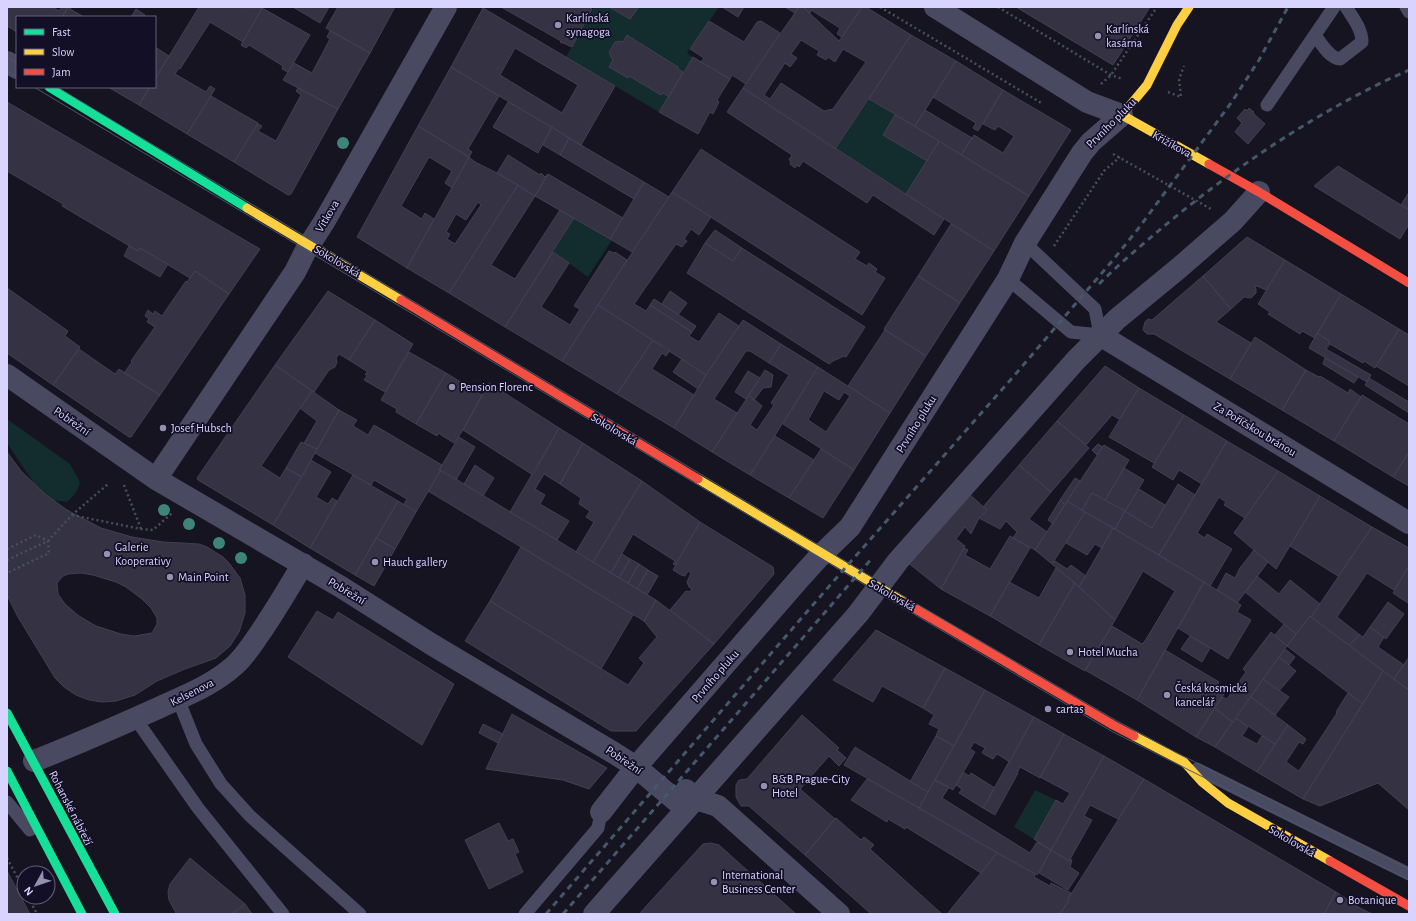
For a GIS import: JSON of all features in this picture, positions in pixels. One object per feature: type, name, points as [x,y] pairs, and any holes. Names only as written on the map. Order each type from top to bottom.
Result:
[{"type":"street","name":"Vítkova","points":[[156,479],[295,272],[309,245],[324,222],[446,7]]},
{"type":"street","name":"Křižíkova","points":[[935,7],[1088,102],[1122,115],[1259,192],[1409,283]]},
{"type":"street","name":"Prvního pluku","points":[[601,812],[641,762],[800,578],[850,527],[1008,279],[1025,243],[1082,153],[1091,142],[1122,115],[1148,85],[1177,26],[1189,7]]},
{"type":"street","points":[[7,62],[16,67]]},
{"type":"street","name":"Sokolovská","points":[[51,88],[822,554],[1113,725],[1184,762],[1202,782],[1228,804],[1409,906]]},
{"type":"street","points":[[594,914],[858,614],[898,561],[1076,360],[1117,319],[1180,268],[1233,221],[1259,192]]},
{"type":"street","name":"Za Poříčskou bránou","points":[[1100,335],[1409,524]]},
{"type":"street","name":"Pobřežní","points":[[7,375],[156,479],[341,586],[431,644],[641,762],[691,804],[718,806],[839,914]]},
{"type":"street","name":"Kelsenova","points":[[34,761],[207,686],[221,676],[236,663],[267,624],[303,564]]},
{"type":"street","name":"Rohanské nábřeží","points":[[7,712],[115,914]]},
{"type":"street","points":[[7,771],[82,914]]},
{"type":"lane","points":[[1267,105],[1334,7]]},
{"type":"lane","points":[[1315,35],[1336,59],[1340,59],[1362,42],[1362,35],[1359,27],[1346,7]]},
{"type":"lane","points":[[1406,7],[1409,12]]},
{"type":"lane","points":[[1008,279],[1071,332],[1100,335],[1094,309],[1025,243]]},
{"type":"lane","points":[[178,699],[196,744],[220,784],[250,816],[360,914]]},
{"type":"lane","points":[[136,718],[198,808],[283,914]]},
{"type":"lane","name":"Sokolovská","points":[[1184,762],[1409,874]]},
{"type":"lane","points":[[7,802],[54,862]]},
{"type":"lane","points":[[524,914],[598,828],[601,812]]},
{"type":"path","points":[[880,7],[1048,106]]},
{"type":"path","points":[[998,7],[1111,75],[1157,7]]},
{"type":"path","points":[[1091,142],[1233,221]]},
{"type":"path","points":[[1054,252],[1055,243],[1104,171],[1120,157]]},
{"type":"path","points":[[122,480],[141,529]]},
{"type":"path","points":[[7,560],[48,541],[72,515],[108,484]]},
{"type":"path","points":[[72,515],[141,529],[153,530],[174,512]]},
{"type":"path","points":[[7,549],[36,535],[48,541]]},
{"type":"path","points":[[7,573],[49,553],[48,541]]},
{"type":"path","points":[[7,858],[16,875]]},
{"type":"path","points":[[32,905],[37,914]]},
{"type":"green space","points":[[594,7],[609,7],[630,19],[639,7],[719,7],[687,53],[693,57],[683,72],[678,69],[678,67],[628,35],[623,42],[615,42],[609,52],[613,59],[609,67],[628,78],[629,76],[661,95],[663,93],[669,97],[659,112],[566,57]]},
{"type":"green space","points":[[869,99],[895,115],[883,135],[927,161],[906,194],[835,149]]},
{"type":"green space","points":[[574,218],[612,240],[588,277],[553,252]]},
{"type":"green space","points":[[7,419],[70,464],[80,482],[72,498],[67,502],[52,500],[40,492],[7,443]]},
{"type":"green space","points":[[1035,790],[1056,800],[1034,839],[1014,827]]},
{"type":"building","points":[[7,7],[53,7],[59,11],[62,7],[68,7],[63,16],[16,16],[16,31],[7,26]]},
{"type":"building","points":[[68,7],[72,7],[70,9],[82,16],[63,16]]},
{"type":"building","points":[[199,7],[262,8],[243,42],[210,22],[180,69],[179,68],[175,74],[206,92],[210,86],[215,89],[187,134],[139,105],[149,88],[156,88],[156,77]]},
{"type":"building","points":[[293,7],[329,7],[320,23]]},
{"type":"building","points":[[338,7],[395,7],[370,53],[326,28]]},
{"type":"building","name":"Karlínská synagoga","points":[[501,7],[589,7],[592,9],[572,47],[560,42],[561,41]]},
{"type":"building","points":[[609,7],[639,7],[630,19]]},
{"type":"building","points":[[722,7],[744,7],[738,17]]},
{"type":"building","points":[[785,7],[799,7],[795,13]]},
{"type":"building","points":[[799,7],[803,7],[839,41],[862,7],[866,7],[911,35],[835,149],[743,88]],"holes":[[[801,40],[819,51],[817,55],[826,60],[828,57],[835,62],[843,49],[866,62],[833,109],[824,111],[781,83],[770,99],[764,95],[785,63],[790,67],[797,58],[791,54]]]},
{"type":"building","points":[[803,7],[862,7],[842,37],[837,34],[840,28],[811,10],[810,13]]},
{"type":"building","name":"Karlínská kasárna","points":[[1016,7],[1150,7],[1113,65]]},
{"type":"building","points":[[262,8],[310,35],[288,72],[282,69],[283,66],[249,45],[246,48],[241,45]]},
{"type":"building","points":[[483,8],[615,86],[581,145],[451,67]],"holes":[[[515,48],[578,85],[562,113],[500,75]]]},
{"type":"building","points":[[136,9],[145,15],[144,16],[132,16]]},
{"type":"building","points":[[709,21],[744,42],[757,22],[761,21],[780,33],[746,84],[732,75],[730,79],[701,62],[704,58],[690,49]]},
{"type":"building","points":[[330,31],[370,53],[338,109],[283,80],[294,63],[312,73],[330,39],[327,37]]},
{"type":"building","points":[[627,35],[678,67],[678,69],[683,72],[669,97],[663,93],[661,95],[629,76],[628,78],[609,67],[613,59],[609,52],[615,42],[623,42]]},
{"type":"building","points":[[911,35],[956,61],[915,126],[869,99]]},
{"type":"building","points":[[156,48],[169,56],[156,77]]},
{"type":"building","points":[[693,57],[730,79],[717,100],[719,102],[713,114],[710,112],[698,134],[659,112]]},
{"type":"building","points":[[956,61],[1003,90],[978,131],[973,128],[976,123],[933,97]]},
{"type":"building","points":[[451,67],[499,96],[468,149],[472,152],[469,157],[418,126]]},
{"type":"building","points":[[110,88],[149,88],[139,105]]},
{"type":"building","points":[[298,88],[338,109],[291,194],[288,195],[234,162],[258,124],[262,126],[258,131],[276,141],[301,95],[296,91]]},
{"type":"building","points":[[743,88],[944,219],[934,235],[873,195],[867,203],[803,161],[799,167],[797,165],[795,168],[790,164],[791,162],[789,160],[792,155],[727,112]]},
{"type":"building","points":[[1003,90],[1071,130],[1029,196],[961,155],[974,135],[1003,153],[1014,136],[998,126],[995,130],[983,124]]},
{"type":"building","points":[[211,96],[258,123],[234,162],[187,134]]},
{"type":"building","points":[[7,102],[260,249],[229,294],[195,271],[190,278],[140,248],[138,251],[62,206],[63,204],[7,171]]},
{"type":"building","points":[[508,102],[552,127],[538,153],[493,127]]},
{"type":"building","points":[[1249,108],[1265,124],[1248,144],[1235,132],[1242,123],[1237,118],[1245,109],[1247,111]]},
{"type":"building","points":[[925,110],[972,138],[961,155],[915,126]]},
{"type":"building","points":[[895,115],[939,141],[927,161],[883,135]]},
{"type":"building","points":[[418,126],[469,157],[452,188],[445,183],[452,171],[429,157],[401,206],[422,219],[425,213],[434,219],[407,268],[357,237]]},
{"type":"building","points":[[552,127],[569,138],[560,155],[543,145]]},
{"type":"building","points":[[569,138],[644,182],[634,199],[560,155]]},
{"type":"building","points":[[939,141],[1029,196],[994,251],[906,194]]},
{"type":"building","points":[[701,149],[860,252],[855,259],[867,266],[869,263],[877,269],[875,272],[885,278],[862,315],[672,192]]},
{"type":"building","points":[[508,155],[540,175],[541,173],[545,177],[548,174],[535,196],[497,173]]},
{"type":"building","points":[[469,157],[475,162],[518,185],[449,293],[407,268]],"holes":[[[478,202],[481,205],[455,244],[447,239],[450,234],[446,232],[456,214],[466,220]]]},
{"type":"building","points":[[1338,166],[1409,210],[1409,224],[1400,239],[1314,186]]},
{"type":"building","points":[[548,174],[623,218],[610,239],[535,196]]},
{"type":"building","points":[[644,182],[669,197],[632,252],[610,239]]},
{"type":"building","points":[[518,185],[535,196],[491,265],[515,279],[560,210],[574,218],[505,327],[449,293]]},
{"type":"building","points":[[672,192],[711,217],[699,235],[691,229],[684,239],[687,241],[682,247],[676,244],[634,304],[646,311],[650,305],[692,332],[689,336],[699,342],[719,313],[739,326],[706,375],[598,305]]},
{"type":"building","points":[[1409,192],[1409,210],[1401,205]]},
{"type":"building","points":[[951,224],[994,251],[960,303],[918,276]]},
{"type":"building","points":[[715,230],[742,248],[733,261],[705,243]]},
{"type":"building","points":[[1247,237],[1285,260],[1266,290],[1257,286],[1255,287],[1256,293],[1251,298],[1244,297],[1231,309],[1203,276]]},
{"type":"building","points":[[705,243],[733,261],[742,248],[865,327],[846,357],[844,356],[829,364],[687,273]]},
{"type":"building","points":[[129,246],[138,251],[140,248],[168,264],[160,277],[124,256]]},
{"type":"building","points":[[609,251],[615,252],[627,260],[562,361],[505,327],[553,252],[569,263],[541,307],[570,325],[580,309],[574,306]]},
{"type":"building","points":[[1285,260],[1341,294],[1315,338],[1302,331],[1300,334],[1268,314],[1270,312],[1258,304]]},
{"type":"building","points":[[195,271],[229,294],[160,395],[124,373],[155,327],[147,322],[149,319],[145,316],[148,310],[153,314],[155,311],[162,316],[186,281],[187,282]]},
{"type":"building","points":[[918,276],[960,303],[926,356],[884,329]]},
{"type":"building","points":[[1203,276],[1231,309],[1216,322],[1251,343],[1230,379],[1154,334],[1147,334],[1143,330],[1145,322],[1148,319],[1152,320]]},
{"type":"building","points":[[7,288],[68,331],[65,336],[80,347],[53,385],[7,353]]},
{"type":"building","points":[[328,291],[375,320],[349,360],[339,354],[336,358],[337,362],[335,367],[329,370],[314,392],[275,365]]},
{"type":"building","points":[[670,291],[687,303],[678,315],[662,304]]},
{"type":"building","points":[[1341,294],[1399,329],[1375,368],[1364,361],[1363,363],[1330,344],[1328,342],[1329,341],[1317,333]]},
{"type":"building","points":[[654,299],[696,326],[692,332],[650,305]]},
{"type":"building","points":[[598,305],[653,340],[617,394],[562,361]]},
{"type":"building","points":[[375,320],[413,344],[385,392],[364,380],[367,376],[365,374],[368,372],[349,360]]},
{"type":"building","points":[[743,320],[781,344],[769,363],[750,351],[746,351],[714,399],[737,413],[712,452],[674,428],[706,375]]},
{"type":"building","points":[[1399,329],[1409,335],[1409,386],[1376,366]]},
{"type":"building","points":[[885,330],[926,356],[890,413],[848,386]]},
{"type":"building","points":[[1317,333],[1329,341],[1328,342],[1330,344],[1326,349],[1371,375],[1367,382],[1309,348]]},
{"type":"building","points":[[1255,337],[1306,370],[1282,410],[1230,379]]},
{"type":"building","points":[[653,340],[670,350],[666,356],[662,353],[652,369],[694,395],[674,428],[617,394]]},
{"type":"building","points":[[781,344],[818,367],[750,475],[712,452],[749,395],[762,406],[750,425],[757,430],[774,405],[771,403],[789,375],[769,363]]},
{"type":"building","points":[[79,349],[115,374],[119,369],[160,395],[131,437],[53,385]]},
{"type":"building","points":[[409,352],[446,373],[416,424],[396,412],[397,409],[381,400]]},
{"type":"building","points":[[1325,358],[1358,377],[1354,383],[1323,364]]},
{"type":"building","points":[[682,359],[706,375],[698,389],[673,372]]},
{"type":"building","points":[[275,365],[312,391],[261,466],[280,478],[286,468],[302,477],[273,525],[197,478]]},
{"type":"building","points":[[1105,366],[1139,388],[1119,419],[1112,415],[1086,445],[1057,421]]},
{"type":"building","points":[[818,367],[890,413],[854,470],[783,424]],"holes":[[[824,391],[839,400],[844,392],[850,396],[826,432],[808,420]]]},
{"type":"building","points":[[765,370],[773,375],[771,387],[763,388],[754,400],[749,395]]},
{"type":"building","points":[[1306,370],[1319,377],[1320,376],[1348,393],[1350,389],[1361,397],[1334,441],[1282,410]]},
{"type":"building","points":[[748,371],[760,378],[746,399],[735,392]]},
{"type":"building","points":[[446,373],[482,395],[463,430],[454,443],[438,433],[437,436],[416,424]]},
{"type":"building","points":[[1369,378],[1409,402],[1409,413],[1365,385]]},
{"type":"building","points":[[489,383],[559,428],[533,475],[463,430]]},
{"type":"building","points":[[1139,388],[1184,415],[1154,463],[1109,437]]},
{"type":"building","points":[[312,391],[339,410],[317,449],[304,443],[317,421],[300,408]]},
{"type":"building","points":[[1362,395],[1409,424],[1409,452],[1393,477],[1334,441]]},
{"type":"building","points":[[339,410],[357,420],[353,426],[368,435],[374,425],[442,465],[439,470],[441,470],[416,512],[404,504],[407,499],[374,480],[371,485],[315,453]]},
{"type":"building","points":[[1184,415],[1227,441],[1202,484],[1179,470],[1173,480],[1152,467]]},
{"type":"building","points":[[1057,421],[1089,448],[1051,492],[1019,465]]},
{"type":"building","points":[[559,428],[583,443],[560,484],[544,474],[535,489],[545,495],[540,504],[569,521],[557,540],[510,512]]},
{"type":"building","points":[[775,436],[814,460],[789,498],[750,475]]},
{"type":"building","points":[[459,437],[475,447],[456,480],[439,470]]},
{"type":"building","points":[[1227,441],[1278,471],[1245,518],[1224,505],[1226,502],[1219,497],[1197,533],[1205,538],[1207,534],[1232,549],[1210,586],[1159,555]]},
{"type":"building","points":[[301,442],[317,449],[302,477],[286,468]]},
{"type":"building","points":[[583,443],[642,481],[593,562],[576,552],[594,522],[586,517],[590,511],[579,504],[581,498],[560,484]]},
{"type":"building","points":[[1098,444],[1103,447],[1097,455],[1092,450]]},
{"type":"building","points":[[1104,445],[1129,460],[1105,500],[1092,493],[1082,510],[1067,501]]},
{"type":"building","points":[[821,449],[854,470],[823,518],[789,498]]},
{"type":"building","name":"Main Point","points":[[7,452],[21,471],[45,494],[67,510],[101,528],[132,537],[163,542],[199,544],[223,557],[240,578],[245,595],[245,613],[239,632],[230,646],[216,658],[157,681],[135,695],[116,701],[102,702],[89,700],[76,695],[64,687],[55,678],[18,617],[7,595]],"holes":[[[81,573],[116,582],[126,587],[142,599],[151,608],[157,618],[157,624],[152,633],[134,636],[121,634],[96,626],[79,616],[65,604],[58,594],[57,583],[63,576]]]},
{"type":"building","points":[[1409,452],[1409,486],[1393,477]]},
{"type":"building","points":[[311,460],[331,472],[316,497],[328,504],[332,498],[337,501],[310,548],[273,525]]},
{"type":"building","points":[[475,465],[494,478],[483,496],[464,484]]},
{"type":"building","points":[[1019,465],[1051,492],[1029,519],[1047,532],[1035,550],[1013,538],[1017,532],[1006,521],[1000,529],[979,518],[987,510],[983,507]]},
{"type":"building","points":[[1124,468],[1144,480],[1125,511],[1105,500]]},
{"type":"building","points":[[441,470],[656,600],[644,621],[428,491]]},
{"type":"building","points":[[1278,471],[1320,496],[1276,569],[1234,533]]},
{"type":"building","points":[[353,475],[398,501],[355,575],[310,548]]},
{"type":"building","points":[[1075,478],[1080,481],[1065,505],[1060,500]]},
{"type":"building","points":[[642,481],[700,522],[675,565],[673,564],[675,561],[633,534],[611,573],[593,562]]},
{"type":"building","points":[[1178,484],[1195,495],[1159,555],[1115,529],[1125,511],[1152,528]]},
{"type":"building","points":[[1139,489],[1165,505],[1152,528],[1125,511]]},
{"type":"building","points":[[967,492],[987,510],[979,518],[971,534],[965,527],[956,539],[965,546],[941,589],[907,562]]},
{"type":"building","points":[[1092,493],[1125,511],[1115,529],[1082,510]]},
{"type":"building","points":[[1320,496],[1372,527],[1338,576],[1290,546]]},
{"type":"building","points":[[1060,500],[1065,505],[1053,524],[1048,520]]},
{"type":"building","points":[[398,501],[416,512],[395,549],[376,538]]},
{"type":"building","points":[[1067,501],[1085,512],[1052,564],[1035,550]]},
{"type":"building","points":[[1085,512],[1113,528],[1102,548],[1095,544],[1087,555],[1066,543]]},
{"type":"building","points":[[700,522],[773,567],[774,574],[714,644],[670,610],[686,591],[690,592],[692,589],[689,587],[687,582],[691,573],[688,571],[685,576],[673,570]]},
{"type":"building","points":[[1372,527],[1409,548],[1409,566],[1394,590],[1367,573],[1337,617],[1360,635],[1349,645],[1311,617]]},
{"type":"building","points":[[1113,528],[1204,582],[1137,700],[1085,670],[1112,626],[1142,644],[1175,591],[1143,571],[1115,620],[1079,587]]},
{"type":"building","points":[[1010,536],[1030,548],[990,616],[941,589],[964,548],[968,550],[965,555],[990,569]]},
{"type":"building","name":"Hauch gallery","points":[[376,538],[395,549],[374,586],[355,575]]},
{"type":"building","points":[[521,547],[633,615],[601,669],[490,601]]},
{"type":"building","points":[[1254,550],[1268,562],[1237,603],[1217,590],[1226,573],[1235,578],[1240,568]]},
{"type":"building","points":[[622,554],[630,559],[619,578],[611,573]]},
{"type":"building","points":[[630,559],[639,564],[628,583],[619,578]]},
{"type":"building","points":[[1055,561],[1067,569],[1071,565],[1086,576],[1079,587],[1052,564]]},
{"type":"building","points":[[639,564],[648,570],[637,589],[628,583]]},
{"type":"building","points":[[1409,566],[1409,602],[1408,603],[1393,593]]},
{"type":"building","points":[[1056,568],[1075,583],[1039,645],[990,616],[1009,582],[1039,598]]},
{"type":"building","points":[[648,570],[658,576],[647,595],[637,589]]},
{"type":"building","points":[[1257,576],[1279,594],[1290,580],[1320,604],[1296,634],[1245,592]]},
{"type":"building","points":[[1204,582],[1241,605],[1237,612],[1251,620],[1228,659],[1178,628]]},
{"type":"building","points":[[1075,583],[1115,620],[1085,671],[1039,645]]},
{"type":"building","points":[[656,600],[714,644],[636,731],[611,731],[465,641],[490,601],[628,685],[644,663],[639,658],[657,637],[644,621]]},
{"type":"building","points":[[1388,602],[1404,614],[1386,639],[1370,627]]},
{"type":"building","points":[[317,611],[333,620],[338,612],[454,684],[422,745],[288,657]]},
{"type":"building","points":[[1310,616],[1383,671],[1363,704],[1287,646]]},
{"type":"building","points":[[1284,624],[1296,634],[1287,646],[1275,635]]},
{"type":"building","points":[[1370,627],[1384,637],[1378,647],[1404,665],[1394,679],[1349,645],[1360,635],[1363,637]]},
{"type":"building","points":[[876,630],[945,668],[923,708],[882,686],[873,702],[833,680]]},
{"type":"building","points":[[1271,632],[1287,646],[1232,722],[1215,708],[1222,697],[1227,699],[1246,672],[1243,669]]},
{"type":"building","points":[[1190,636],[1210,648],[1202,662],[1181,649]]},
{"type":"building","points":[[1285,649],[1295,657],[1289,665],[1279,657]]},
{"type":"building","points":[[1165,650],[1219,682],[1215,689],[1224,694],[1196,737],[1137,700]]},
{"type":"building","points":[[1279,657],[1296,671],[1279,691],[1263,679]]},
{"type":"building","points":[[1409,657],[1409,690],[1394,679]]},
{"type":"building","points":[[945,668],[985,690],[954,746],[936,736],[939,729],[929,724],[934,715],[923,708]]},
{"type":"building","points":[[1383,671],[1409,690],[1409,810],[1378,783],[1320,806],[1303,799]]},
{"type":"building","points":[[1263,679],[1289,697],[1275,715],[1251,697]]},
{"type":"building","points":[[985,690],[1034,717],[1010,762],[997,754],[993,759],[982,753],[985,748],[974,742],[970,749],[975,752],[953,790],[935,780]]},
{"type":"building","points":[[1348,693],[1363,704],[1303,799],[1257,772],[1288,725],[1306,739],[1303,744],[1299,742],[1286,762],[1299,771],[1337,713],[1336,712]]},
{"type":"building","points":[[1251,697],[1288,725],[1275,744],[1236,718]]},
{"type":"building","points":[[1215,708],[1232,722],[1215,747],[1196,737]]},
{"type":"building","points":[[512,714],[607,768],[589,789],[563,780],[486,769]]},
{"type":"building","points":[[802,715],[839,748],[837,750],[846,758],[839,766],[829,756],[800,789],[835,819],[805,855],[749,806],[741,806],[736,797],[736,785],[739,780],[747,779]]},
{"type":"building","points":[[1034,717],[1064,734],[1040,778],[1020,767],[995,815],[983,808]]},
{"type":"building","points":[[1236,718],[1248,727],[1242,736],[1257,744],[1262,736],[1275,744],[1257,772],[1215,747]]},
{"type":"building","points":[[483,724],[503,734],[498,743],[479,733]]},
{"type":"building","points":[[1064,734],[1104,756],[1051,850],[1034,839],[1056,800],[1063,804],[1070,793],[1040,777]]},
{"type":"building","points":[[936,736],[954,746],[928,792],[910,782]]},
{"type":"building","points":[[855,747],[928,792],[919,808],[844,765]]},
{"type":"building","points":[[1104,756],[1144,779],[1118,819],[1090,805],[1084,816],[1092,820],[1069,861],[1051,850]]},
{"type":"building","points":[[963,772],[969,776],[971,773],[995,788],[983,808],[959,793],[962,789],[956,785]]},
{"type":"building","points":[[867,779],[997,853],[981,873],[906,827],[905,829],[888,819],[887,822],[851,800]]},
{"type":"building","points":[[1144,779],[1336,892],[1324,914],[1060,914]]},
{"type":"building","points":[[935,780],[949,787],[942,798],[1030,853],[1037,842],[1051,850],[1037,875],[919,808]]},
{"type":"building","points":[[836,818],[861,840],[864,837],[874,845],[870,849],[942,914],[871,914],[805,855]]},
{"type":"building","points":[[499,823],[508,841],[513,839],[519,852],[515,854],[523,872],[489,889],[465,840]]},
{"type":"building","name":"International Business Center","points":[[711,843],[719,845],[796,914],[639,914],[703,844]]},
{"type":"building","points":[[1051,850],[1069,861],[1070,859],[1072,860],[1070,867],[1079,873],[1068,890],[1039,873]]},
{"type":"building","points":[[997,853],[1035,874],[1034,877],[1050,886],[1051,883],[1071,893],[1068,899],[1069,900],[1060,914],[947,914]]},
{"type":"building","points":[[190,858],[245,904],[232,914],[175,914],[176,913],[169,900],[168,892],[170,884]]},
{"type":"building","points":[[7,871],[16,888],[16,905],[25,905],[30,914],[7,914]]},
{"type":"building","name":"Botanique","points":[[1336,892],[1360,908],[1372,914],[1324,914]]},
{"type":"building","points":[[245,904],[252,914],[232,914]]},
{"type":"tram line","points":[[7,57],[16,62]]},
{"type":"tram line","points":[[7,71],[16,76]]},
{"type":"tram line","points":[[36,88],[1113,732],[1409,880]]},
{"type":"tram line","points":[[59,88],[905,597],[1117,721],[1177,753],[1409,869]]},
{"type":"railway","points":[[546,914],[1113,260],[1138,229],[1231,103],[1259,60],[1288,7]]},
{"type":"railway","points":[[1099,284],[1134,251],[1214,186],[1245,164],[1277,142],[1342,103],[1409,70]]},
{"type":"railway","points":[[563,914],[873,557]]},
{"type":"traffic: fast","points":[[51,88],[247,208]]},
{"type":"traffic: fast","points":[[7,713],[115,914]]},
{"type":"traffic: fast","points":[[7,771],[82,914]]},
{"type":"traffic: slow","points":[[1189,7],[1177,25],[1147,85],[1122,115],[1209,164]]},
{"type":"traffic: slow","points":[[247,208],[401,300]]},
{"type":"traffic: slow","points":[[698,479],[904,602]]},
{"type":"traffic: slow","points":[[1134,736],[1184,762],[1202,782],[1228,803],[1330,861]]},
{"type":"traffic: jam","points":[[1209,164],[1259,192],[1409,283]]},
{"type":"traffic: jam","points":[[401,300],[698,479]]},
{"type":"traffic: jam","points":[[904,602],[1134,736]]},
{"type":"traffic: jam","points":[[1330,861],[1409,906]]},
{"type":"place","name":"Karlínská synagoga","points":[[558,25]]},
{"type":"place","name":"Karlínská kasárna","points":[[1098,36]]},
{"type":"place","name":"Pension Florenc","points":[[452,387]]},
{"type":"place","name":"Josef Hubsch","points":[[163,428]]},
{"type":"place","name":"Galerie Kooperativy","points":[[107,554]]},
{"type":"place","name":"Hauch gallery","points":[[375,562]]},
{"type":"place","name":"Main Point","points":[[170,577]]},
{"type":"place","name":"Hotel Mucha","points":[[1070,652]]},
{"type":"place","name":"Česká kosmická kancelář","points":[[1167,695]]},
{"type":"place","name":"cartas","points":[[1048,709]]},
{"type":"place","name":"B&B Prague-City Hotel","points":[[764,786]]},
{"type":"place","name":"International Business Center","points":[[714,882]]},
{"type":"place","name":"Botanique","points":[[1340,900]]}]
